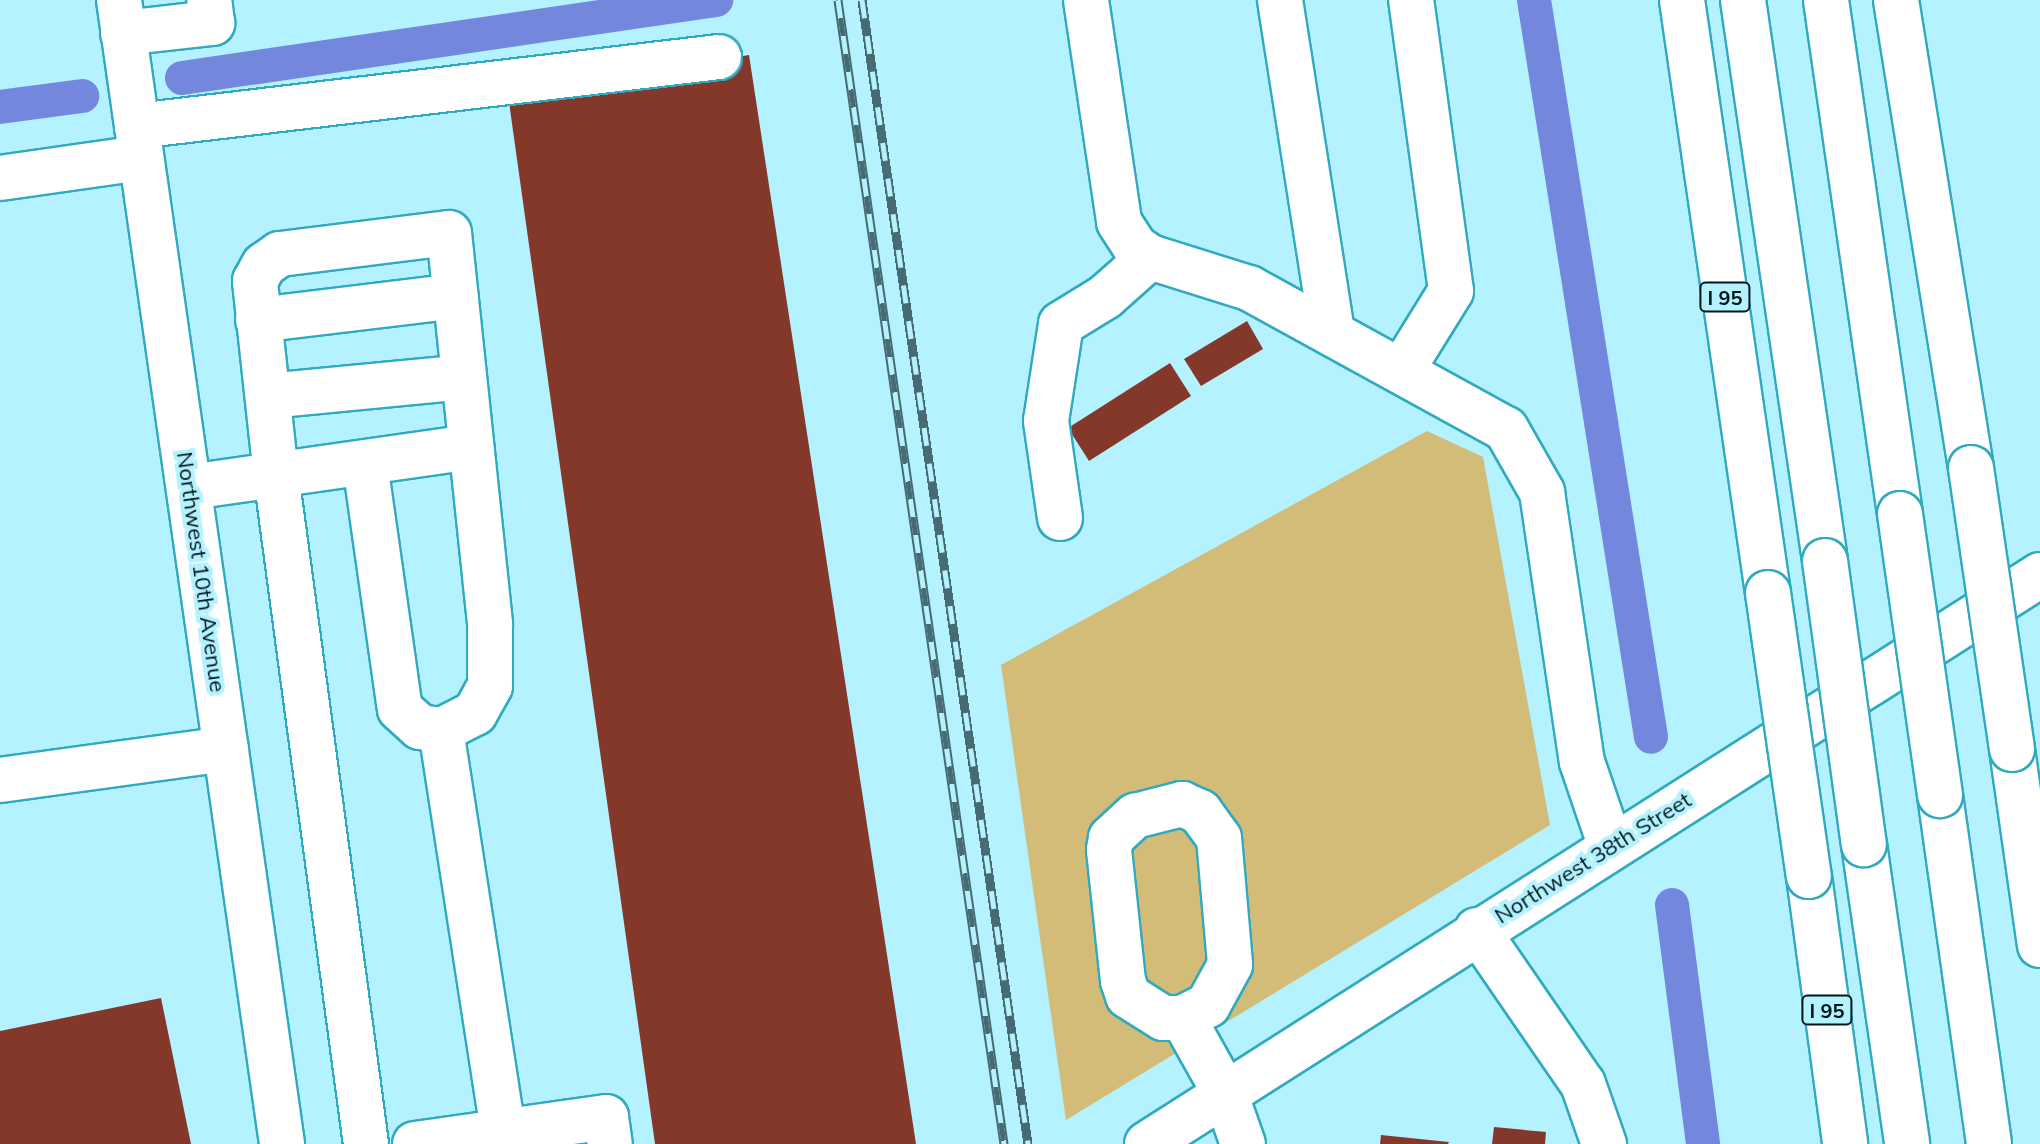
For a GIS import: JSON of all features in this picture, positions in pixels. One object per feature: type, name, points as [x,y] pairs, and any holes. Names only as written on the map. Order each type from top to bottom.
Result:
[{"type":"main road","points":[[121,17],[212,23],[209,0]]},
{"type":"main road","points":[[1086,0],[1119,222],[1135,247],[1150,257],[1249,288],[1506,429],[1542,492],[1582,762],[1611,847]]},
{"type":"main road","points":[[1280,0],[1332,332]]},
{"type":"main road","points":[[1402,370],[1451,291],[1411,0]]},
{"type":"main road","name":"I 95","points":[[1682,0],[1845,1144]]},
{"type":"main road","points":[[1743,0],[1907,1144]]},
{"type":"main road","points":[[1826,0],[1989,1144]]},
{"type":"main road","points":[[1896,0],[1971,468],[2040,945]]},
{"type":"main road","name":"Northwest 10th Avenue","points":[[121,17],[282,1144]]},
{"type":"main road","points":[[0,178],[139,142],[719,57]]},
{"type":"main road","points":[[365,464],[400,709],[420,727],[441,730],[475,713],[490,686],[490,625],[449,233],[280,254],[264,265],[255,281],[276,475],[366,1144]]},
{"type":"main road","points":[[1060,518],[1046,421],[1061,324],[1105,297],[1150,257]]},
{"type":"main road","points":[[258,320],[456,296]]},
{"type":"main road","points":[[268,396],[464,377]]},
{"type":"main road","points":[[190,487],[471,447]]},
{"type":"main road","name":"Northwest 38th Street","points":[[1147,1144],[1477,930],[2040,575]]},
{"type":"main road","points":[[441,730],[504,1138]]},
{"type":"main road","points":[[0,780],[226,749]]},
{"type":"main road","points":[[1182,804],[1200,812],[1219,838],[1230,965],[1208,1005],[1183,1018],[1163,1018],[1128,996],[1123,981],[1109,850],[1111,838],[1135,816],[1182,804]]},
{"type":"main road","points":[[1477,930],[1583,1084],[1604,1144]]},
{"type":"main road","points":[[1183,1018],[1225,1093],[1243,1144]]},
{"type":"main road","points":[[415,1144],[504,1138],[606,1117],[610,1144]]},
{"type":"shaded area","points":[[1427,431],[1483,457],[1550,825],[1066,1120],[1001,665]]},
{"type":"building","points":[[749,55],[916,1144],[655,1144],[508,95]]},
{"type":"building","points":[[1247,321],[1263,349],[1201,386],[1184,359]]},
{"type":"building","points":[[1170,363],[1191,396],[1089,461],[1068,428]]},
{"type":"building","points":[[161,998],[191,1144],[0,1144],[0,1031]]},
{"type":"building","points":[[1494,1127],[1546,1132],[1545,1144],[1492,1144]]},
{"type":"building","points":[[1381,1135],[1449,1142],[1380,1144]]},
{"type":"waterway","points":[[182,78],[716,0]]},
{"type":"waterway","points":[[1534,0],[1651,737]]},
{"type":"waterway","points":[[0,107],[82,96]]},
{"type":"waterway","points":[[1672,905],[1703,1144]]},
{"type":"railway","points":[[838,0],[1004,1144]]},
{"type":"railway","points":[[862,0],[1028,1144]]}]
